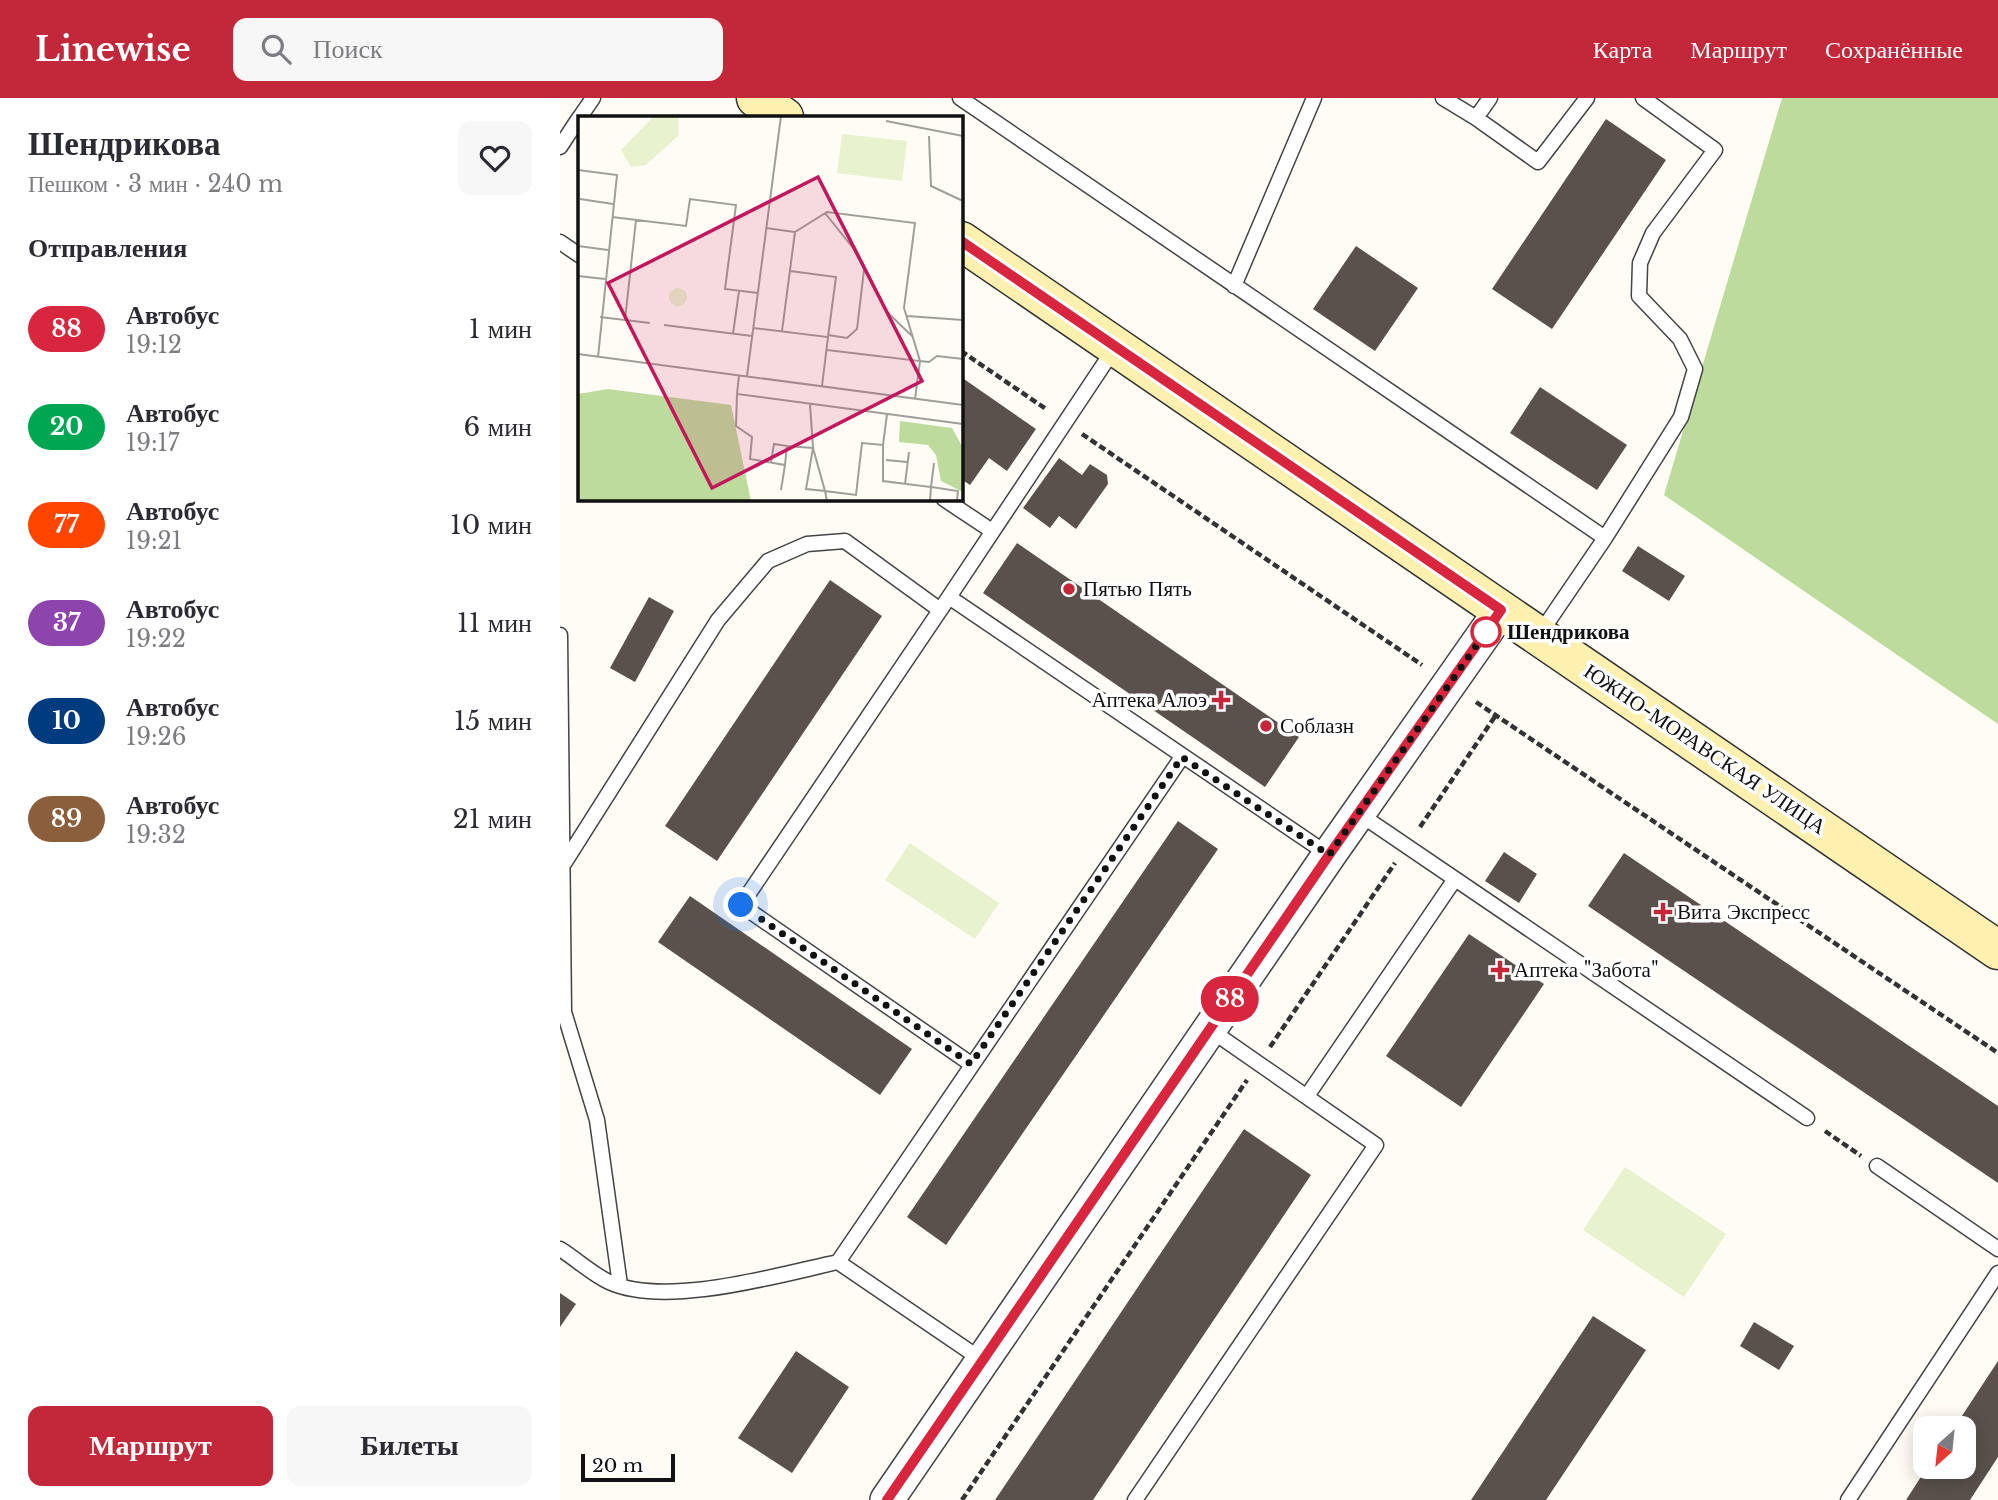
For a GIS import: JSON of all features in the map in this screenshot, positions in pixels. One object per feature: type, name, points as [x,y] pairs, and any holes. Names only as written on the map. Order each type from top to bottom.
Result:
[{"type":"main road","points":[[756,98],[783,116]]},
{"type":"main road","name":"ЮЖНО-МОРАВСКАЯ УЛИЦА","points":[[962,242],[1998,950]]},
{"type":"street","points":[[887,1500],[1329,855],[1501,610]]},
{"type":"lane","points":[[581,116],[593,98]]},
{"type":"lane","points":[[960,98],[1605,538]]},
{"type":"lane","points":[[1234,286],[1314,98]]},
{"type":"lane","points":[[1443,98],[1476,117],[1538,162],[1587,98]]},
{"type":"lane","points":[[1476,117],[1490,98]]},
{"type":"lane","points":[[1539,635],[1605,538],[1681,417],[1695,369],[1680,340],[1639,296],[1640,263],[1653,233],[1715,150],[1643,98]]},
{"type":"lane","points":[[560,147],[578,121]]},
{"type":"lane","points":[[560,242],[578,254]]},
{"type":"lane","points":[[971,1064],[741,905],[1115,348]]},
{"type":"lane","points":[[946,500],[992,531]]},
{"type":"lane","points":[[564,863],[718,621],[768,561],[807,544],[845,541],[1182,757],[1329,855]]},
{"type":"lane","points":[[560,635],[564,1012],[597,1120],[620,1285]]},
{"type":"lane","points":[[560,1249],[610,1282],[659,1292],[742,1283],[838,1262],[1182,757]]},
{"type":"lane","points":[[1358,813],[1807,1118]]},
{"type":"lane","points":[[1307,1097],[1455,879]]},
{"type":"lane","points":[[1135,1500],[1376,1144],[1209,1029]]},
{"type":"lane","points":[[1877,1166],[1998,1249]]},
{"type":"lane","points":[[838,1262],[982,1360]]},
{"type":"lane","points":[[1848,1500],[1998,1273]]},
{"type":"path","points":[[962,1500],[1496,715]]},
{"type":"path","points":[[1807,1118],[1877,1166]]},
{"type":"green space","points":[[1782,98],[1998,98],[1998,724],[1664,495]]},
{"type":"green space","points":[[910,843],[999,903],[975,939],[885,880]]},
{"type":"green space","points":[[1625,1167],[1726,1234],[1684,1297],[1583,1230]]},
{"type":"building","points":[[1606,119],[1666,160],[1552,329],[1492,289]]},
{"type":"building","points":[[1356,246],[1418,288],[1375,351],[1313,309]]},
{"type":"building","points":[[962,378],[1036,429],[1007,471],[989,458],[970,485],[962,480]]},
{"type":"building","points":[[1540,387],[1627,445],[1597,490],[1510,433]]},
{"type":"building","points":[[1059,458],[1082,475],[1090,464],[1107,475],[1108,484],[1076,529],[1059,516],[1050,528],[1023,508]]},
{"type":"building","points":[[1017,543],[1299,737],[1265,787],[983,593]]},
{"type":"building","points":[[1638,546],[1685,576],[1669,601],[1622,571]]},
{"type":"building","points":[[830,580],[882,616],[717,861],[665,826]]},
{"type":"building","points":[[649,597],[674,611],[635,682],[610,668]]},
{"type":"building","points":[[1178,821],[1218,849],[946,1245],[907,1217]]},
{"type":"building","points":[[1504,852],[1537,874],[1519,903],[1485,881]]},
{"type":"building","points":[[1624,853],[1998,1106],[1998,1183],[1588,906]]},
{"type":"building","points":[[690,896],[912,1049],[880,1095],[658,942]]},
{"type":"building","points":[[1469,934],[1544,984],[1461,1107],[1386,1056]]},
{"type":"building","points":[[1244,1129],[1311,1175],[1093,1500],[995,1500]]},
{"type":"building","points":[[560,1293],[576,1304],[560,1327]]},
{"type":"building","points":[[1593,1316],[1646,1350],[1546,1500],[1471,1500]]},
{"type":"building","points":[[1754,1322],[1794,1346],[1779,1370],[1740,1346]]},
{"type":"building","points":[[796,1351],[849,1387],[792,1473],[738,1438]]},
{"type":"building","points":[[1998,1361],[1998,1457],[1970,1500],[1906,1500],[1920,1479],[1976,1479],[1976,1416],[1962,1416]]},
{"type":"bus line","name":"88","points":[[887,1500],[1329,855],[1501,610],[962,242]]},
{"type":"place","name":"Пятью Пять","points":[[1069,589]]},
{"type":"place","name":"Шендрикова","points":[[1486,632]]},
{"type":"place","name":"Аптека Алоэ","points":[[1221,700]]},
{"type":"place","name":"Соблазн","points":[[1266,726]]},
{"type":"place","name":"Вита Экспресс","points":[[1663,912]]},
{"type":"place","name":"Аптека \"Забота\"","points":[[1500,970]]},
{"type":"route","points":[[741,905],[971,1064],[1182,757],[1329,855],[1488,629],[1486,632]]}]
